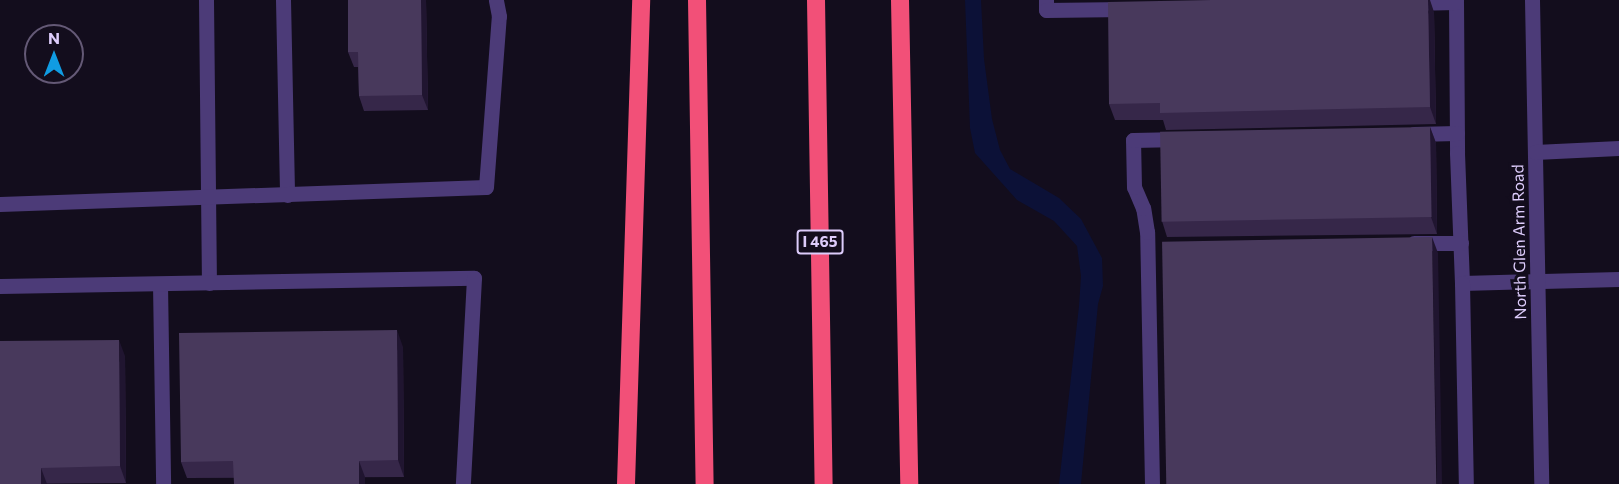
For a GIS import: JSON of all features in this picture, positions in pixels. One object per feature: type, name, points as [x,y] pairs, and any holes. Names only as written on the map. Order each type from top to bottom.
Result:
[{"type":"highway","points":[[626,484],[641,0]]},
{"type":"highway","points":[[697,0],[705,484]]},
{"type":"highway","name":"I 465","points":[[816,0],[824,484]]},
{"type":"highway","points":[[900,0],[909,484]]},
{"type":"street","points":[[206,0],[210,198],[209,283]]},
{"type":"street","points":[[284,0],[287,195]]},
{"type":"street","points":[[0,204],[486,186],[499,16],[496,0]]},
{"type":"street","points":[[1046,0],[1046,10],[1140,8]]},
{"type":"street","name":"North Glen Arm Road","points":[[1533,0],[1541,484]]},
{"type":"street","points":[[1398,3],[1456,1],[1466,484]]},
{"type":"street","points":[[1399,135],[1457,134]]},
{"type":"street","points":[[1152,484],[1153,247],[1143,208],[1134,187],[1133,140],[1191,139]]},
{"type":"street","points":[[1535,152],[1619,148]]},
{"type":"street","points":[[1402,244],[1461,243]]},
{"type":"street","points":[[0,286],[474,278],[463,484]]},
{"type":"street","points":[[1462,283],[1619,279]]},
{"type":"street","points":[[160,284],[163,484]]},
{"type":"shaded area","points":[[965,0],[981,0],[984,59],[992,119],[1000,150],[1010,169],[1059,198],[1081,219],[1102,258],[1103,286],[1098,304],[1081,484],[1059,484],[1079,306],[1081,276],[1077,246],[1054,221],[1017,200],[975,153],[970,128]]},
{"type":"building","points":[[348,0],[421,0],[422,95],[359,96],[358,52],[348,52]]},
{"type":"building","points":[[1428,0],[1430,107],[1160,113],[1160,103],[1109,104],[1108,2]]},
{"type":"building","points":[[1430,127],[1432,217],[1162,222],[1160,132]]},
{"type":"building","points":[[1432,237],[1436,484],[1166,484],[1162,242]]},
{"type":"building","points":[[397,330],[398,460],[359,461],[359,484],[234,484],[233,461],[181,462],[179,333]]},
{"type":"building","points":[[119,340],[120,466],[41,468],[41,484],[0,484],[0,341]]}]
